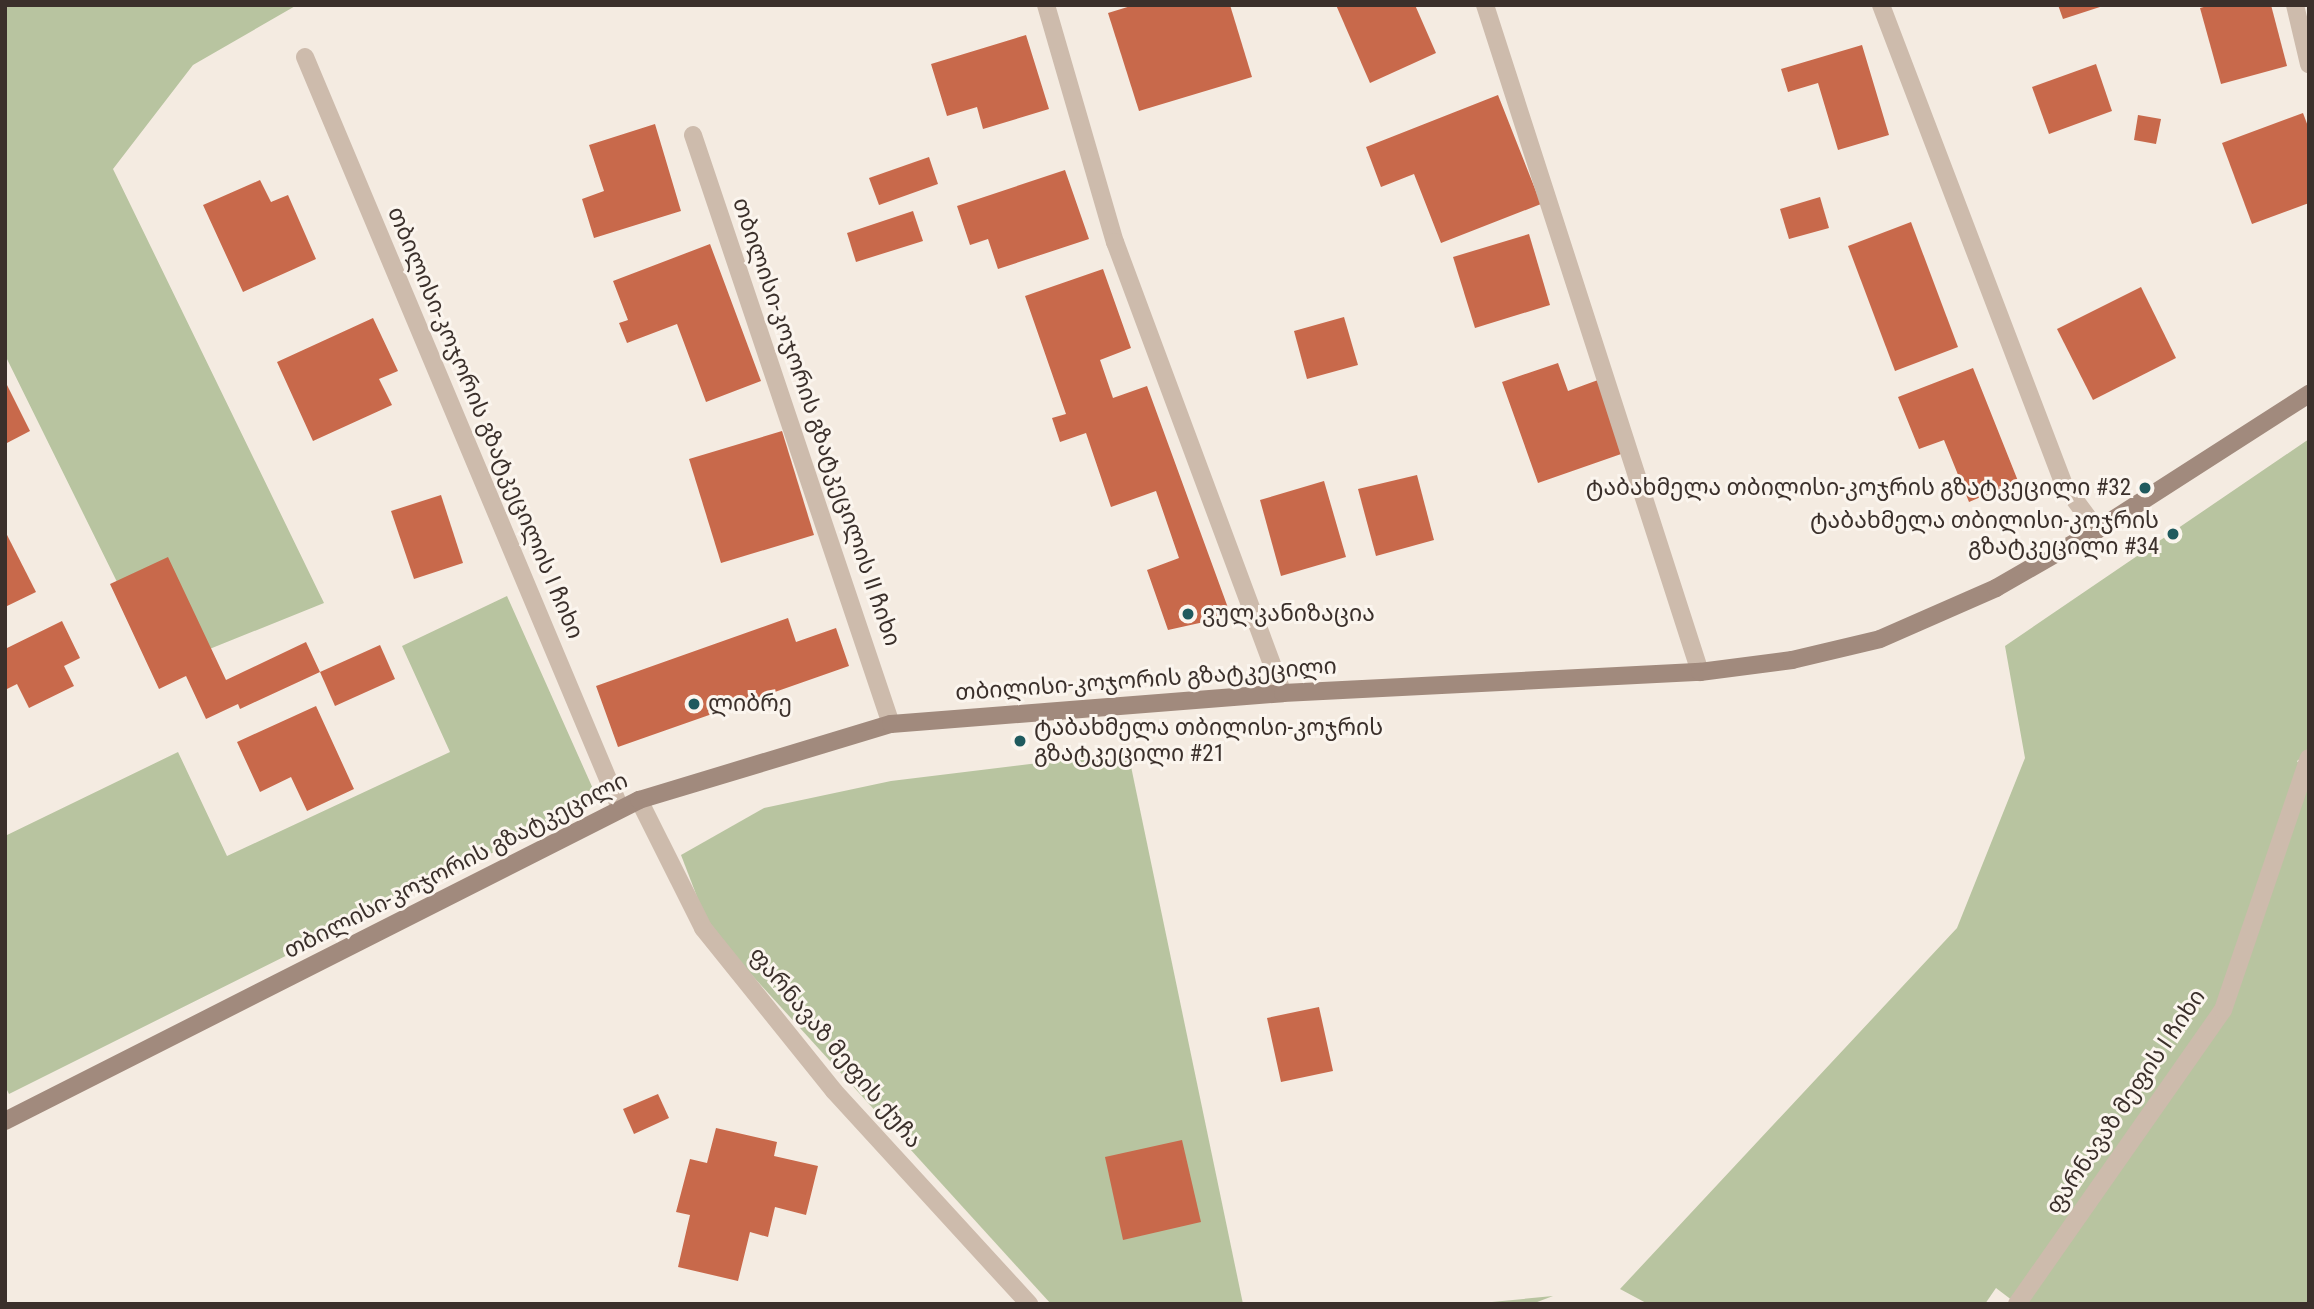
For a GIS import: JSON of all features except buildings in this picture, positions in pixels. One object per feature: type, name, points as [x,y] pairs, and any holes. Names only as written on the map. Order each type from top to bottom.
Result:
[{"type":"main road","name":"თბილისი-კოჯორის გზატკეცილი","points":[[5,1121],[639,800],[891,724],[1283,693],[1700,672],[1792,660],[1880,639],[1996,588],[2097,530],[2309,394]]},
{"type":"street","points":[[1046,5],[1115,242],[1283,693]]},
{"type":"street","points":[[1485,5],[1700,672]]},
{"type":"street","points":[[1881,5],[2064,485],[2097,530]]},
{"type":"street","points":[[2295,5],[2309,64]]},
{"type":"street","name":"თბილისი-კოჯორის გზატკეცილის I ჩიხი","points":[[305,57],[620,808]]},
{"type":"street","name":"თბილისი-კოჯორის გზატკეცილის II ჩიხი","points":[[693,135],[891,724]]},
{"type":"street","name":"ფარნავაზ მეფის I ჩიხი","points":[[2017,1304],[2223,1010],[2309,758]]},
{"type":"street","name":"ფარნავაზ მეფის ქუჩა","points":[[639,800],[703,928],[834,1091],[1029,1304]]},
{"type":"green space","points":[[5,5],[297,5],[193,65],[113,169],[324,603],[160,669],[5,355]]},
{"type":"green space","points":[[2309,439],[2309,752],[2297,761],[2309,777],[2309,1304],[2017,1304],[1996,1288],[1985,1304],[1648,1304],[1620,1289],[1957,928],[2025,758],[2005,646]]},
{"type":"green space","points":[[507,596],[598,800],[9,1094],[5,1086],[5,836],[178,752],[227,856],[450,752],[402,646]]},
{"type":"green space","points":[[1128,752],[1243,1304],[1051,1304],[709,928],[681,855],[764,808],[891,781]]},
{"type":"green space","points":[[1553,1296],[1532,1304],[1471,1304]]},
{"type":"place","name":"ტაბახმელა თბილისი-კოჯრის გზატკეცილი #32","points":[[2145,488]]},
{"type":"place","name":"ტაბახმელა თბილისი-კოჯრის გზატკეცილი #34","points":[[2173,534]]},
{"type":"place","name":"ვულკანიზაცია","points":[[1188,614]]},
{"type":"place","name":"ლიბრე","points":[[694,704]]},
{"type":"place","name":"ტაბახმელა თბილისი-კოჯრის გზატკეცილი #21","points":[[1020,741]]}]
